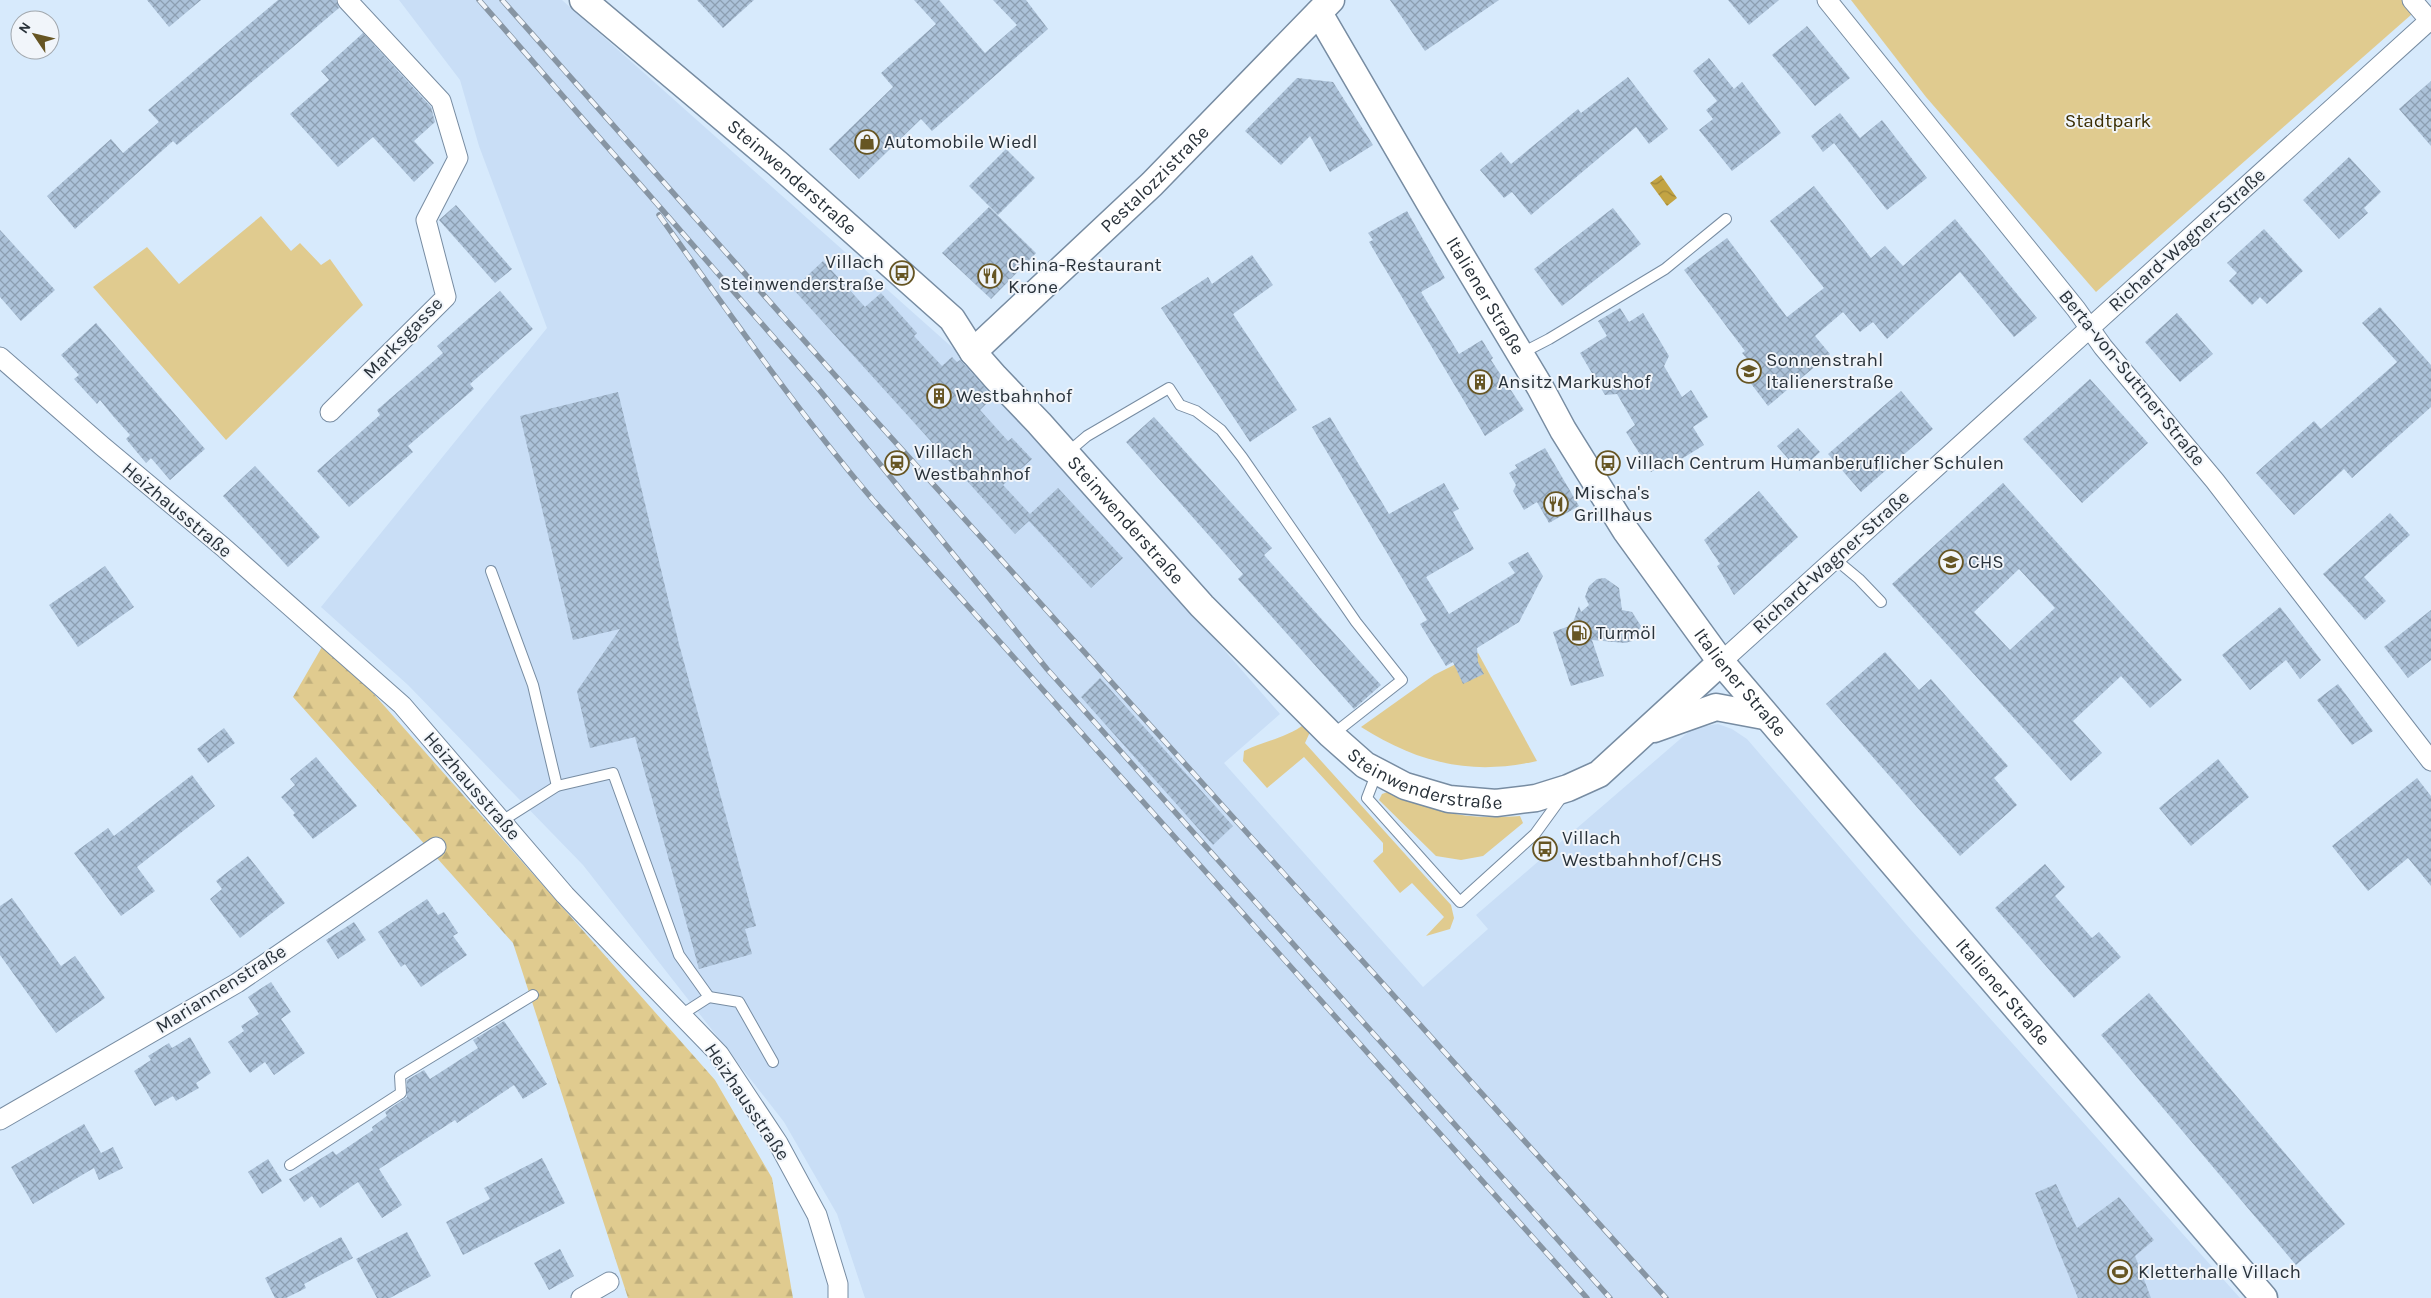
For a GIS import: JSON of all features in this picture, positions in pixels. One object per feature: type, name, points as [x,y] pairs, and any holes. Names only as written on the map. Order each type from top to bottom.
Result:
[{"type":"street","name":"Marksgasse","points":[[330,412],[446,296],[426,220],[458,158],[441,100],[347,0]]},
{"type":"street","name":"Steinwenderstraße","points":[[583,0],[902,272],[952,319],[973,352],[1202,606],[1331,735],[1365,765],[1405,786],[1458,800],[1496,803],[1536,798],[1568,788],[1598,774],[1721,662]]},
{"type":"street","name":"Berta-von-Suttner-Straße","points":[[1828,0],[2090,328],[2103,347],[2215,481],[2431,761]]},
{"type":"street","points":[[2412,0],[2431,20]]},
{"type":"street","name":"Pestalozzistraße","points":[[973,352],[1152,184],[1320,4]]},
{"type":"street","name":"Italiener Straße","points":[[1320,4],[1519,354],[1626,531],[1721,662],[1764,716],[2264,1298]]},
{"type":"street","name":"Richard-Wagner-Straße","points":[[1721,662],[2431,20]]},
{"type":"street","name":"Heizhausstraße","points":[[0,357],[222,547],[402,705],[565,895],[718,1054],[778,1143],[818,1215],[838,1284],[838,1298]]},
{"type":"street","points":[[1644,732],[1716,706],[1764,716]]},
{"type":"street","name":"Mariannenstraße","points":[[0,1120],[237,983],[436,847]]},
{"type":"street","points":[[581,1298],[609,1282]]},
{"type":"lane","points":[[1519,354],[1549,339],[1665,269],[1726,219]]},
{"type":"lane","points":[[1066,454],[1087,436],[1169,388],[1180,405],[1196,411],[1221,430],[1242,457],[1356,622],[1402,680],[1331,735]]},
{"type":"lane","points":[[1835,559],[1860,580],[1881,602]]},
{"type":"lane","points":[[490,571],[533,685],[557,786]]},
{"type":"lane","points":[[1378,771],[1367,798],[1460,902],[1535,834],[1568,788]]},
{"type":"lane","points":[[502,822],[557,786],[613,772],[679,955],[709,998]]},
{"type":"lane","points":[[290,1165],[401,1093],[400,1076],[533,994]]},
{"type":"lane","points":[[681,1015],[709,998],[739,1002],[773,1062]]},
{"type":"shaded area","name":"Villach Westbahnhof","points":[[399,0],[562,0],[963,357],[1062,464],[1280,714],[1224,763],[1423,987],[1488,929],[1476,915],[1693,728],[1718,724],[1732,729],[1747,739],[1911,930],[2240,1298],[865,1298],[837,1214],[784,1122],[583,865],[408,685],[321,607],[547,328],[479,146],[460,80]]},
{"type":"green space","name":"Stadtpark","points":[[1851,0],[2412,0],[2420,7],[2096,292],[1926,97]]},
{"type":"green space","points":[[261,216],[291,251],[300,243],[321,265],[330,259],[363,305],[226,440],[93,287],[147,247],[179,284]]},
{"type":"green space","points":[[326,640],[715,1080],[772,1178],[793,1298],[628,1298],[513,943],[293,697]]},
{"type":"green space","points":[[1478,653],[1537,761],[1490,767],[1446,763],[1424,758],[1403,750],[1361,727],[1434,675]]},
{"type":"green space","points":[[1305,724],[1310,732],[1305,743],[1451,905],[1454,918],[1450,929],[1426,936],[1444,917],[1412,883],[1400,893],[1373,861],[1383,852],[1383,843],[1304,757],[1267,788],[1243,761],[1244,751],[1290,733]]},
{"type":"green space","points":[[1390,791],[1423,805],[1453,814],[1485,817],[1520,816],[1523,823],[1483,856],[1461,860],[1436,856],[1379,800],[1382,794]]},
{"type":"water","points":[[1661,175],[1677,198],[1667,206],[1650,183]]},
{"type":"building","points":[[147,0],[201,0],[169,27]]},
{"type":"building","points":[[278,0],[336,0],[339,8],[177,145],[173,141],[75,229],[47,196],[111,139],[123,153],[159,122],[148,110]]},
{"type":"building","points":[[697,0],[754,0],[723,28]]},
{"type":"building","points":[[914,0],[939,0],[985,53],[1017,25],[993,0],[1026,0],[1048,29],[932,131],[921,119],[859,179],[829,149],[893,87],[881,73],[936,24]]},
{"type":"building","points":[[1390,0],[1499,0],[1425,51]]},
{"type":"building","points":[[1728,0],[1779,0],[1749,25]]},
{"type":"building","points":[[1807,26],[1850,78],[1815,106],[1772,55]]},
{"type":"building","points":[[363,33],[431,107],[435,122],[414,141],[434,163],[414,182],[373,137],[338,167],[290,114],[329,80],[321,71]]},
{"type":"building","points":[[1709,58],[1734,89],[1742,82],[1781,133],[1732,171],[1699,130],[1713,119],[1706,110],[1717,101],[1693,71]]},
{"type":"building","points":[[1628,77],[1668,129],[1649,144],[1636,127],[1531,215],[1512,192],[1504,198],[1480,170],[1501,152],[1511,164],[1578,109],[1581,113]]},
{"type":"building","points":[[1297,78],[1333,82],[1373,145],[1330,172],[1310,136],[1281,165],[1245,131]]},
{"type":"building","points":[[2431,81],[2431,146],[2399,109]]},
{"type":"building","points":[[1840,113],[1860,138],[1882,120],[1927,178],[1887,210],[1834,143],[1823,152],[1811,136]]},
{"type":"building","points":[[1006,149],[1035,178],[998,215],[969,186]]},
{"type":"building","points":[[2349,157],[2381,192],[2364,208],[2368,213],[2339,239],[2303,200]]},
{"type":"building","points":[[1814,186],[1871,258],[1885,246],[1903,266],[1955,219],[2037,318],[2014,337],[1960,272],[1887,339],[1873,322],[1860,332],[1843,312],[1815,336],[1830,354],[1768,406],[1746,377],[1749,361],[1742,353],[1745,351],[1684,270],[1727,238],[1787,317],[1824,288],[1770,221]]},
{"type":"building","points":[[456,205],[512,269],[495,283],[439,220]]},
{"type":"building","name":"China-Restaurant Krone","points":[[989,207],[1036,253],[991,299],[942,253]]},
{"type":"building","points":[[1613,208],[1641,244],[1562,306],[1534,269]]},
{"type":"building","points":[[1407,211],[1445,278],[1421,292],[1459,354],[1482,340],[1493,358],[1491,360],[1524,410],[1485,436],[1369,242],[1373,240],[1368,233]]},
{"type":"building","points":[[2264,229],[2303,271],[2267,304],[2260,297],[2252,305],[2229,281],[2237,273],[2227,263]]},
{"type":"building","points":[[0,230],[55,290],[21,321],[0,297]]},
{"type":"building","points":[[1252,255],[1273,285],[1233,314],[1297,410],[1250,442],[1161,308],[1208,277],[1212,284]]},
{"type":"building","name":"Westbahnhof","points":[[823,261],[865,307],[881,293],[917,333],[914,336],[942,366],[952,357],[957,362],[960,360],[987,390],[985,392],[991,399],[980,410],[1008,441],[1012,438],[1032,459],[1003,485],[1030,514],[1058,488],[1123,558],[1091,588],[1029,521],[1015,534],[793,289]]},
{"type":"building","points":[[500,291],[533,329],[470,384],[474,389],[408,446],[413,452],[349,507],[317,471],[380,415],[377,410],[443,353],[437,346]]},
{"type":"building","points":[[2380,307],[2431,365],[2431,407],[2352,478],[2344,469],[2294,515],[2256,473],[2314,421],[2321,429],[2397,362],[2362,323]]},
{"type":"building","points":[[1620,308],[1629,322],[1643,313],[1669,356],[1664,366],[1682,397],[1691,390],[1708,417],[1693,427],[1704,445],[1667,468],[1664,464],[1651,472],[1626,432],[1635,425],[1617,394],[1605,395],[1580,353],[1607,336],[1598,321]]},
{"type":"building","points":[[2177,313],[2213,354],[2180,382],[2145,342]]},
{"type":"building","points":[[96,323],[205,449],[170,480],[151,458],[146,463],[126,439],[130,435],[100,400],[97,404],[74,379],[79,375],[61,355]]},
{"type":"building","points":[[2090,379],[2148,443],[2082,503],[2023,439]]},
{"type":"building","points":[[1901,391],[1933,429],[1861,492],[1828,454]]},
{"type":"building","points":[[618,392],[679,644],[756,926],[745,929],[752,954],[699,969],[635,737],[590,748],[577,691],[620,629],[573,640],[520,416]]},
{"type":"building","points":[[1154,417],[1272,548],[1264,555],[1381,685],[1354,709],[1238,579],[1243,574],[1126,442]]},
{"type":"building","points":[[1330,417],[1389,514],[1444,483],[1459,509],[1453,512],[1474,549],[1426,577],[1449,614],[1515,573],[1508,563],[1528,552],[1543,576],[1519,622],[1477,648],[1478,662],[1484,674],[1463,684],[1453,662],[1446,666],[1420,624],[1427,620],[1312,427]]},
{"type":"building","points":[[1798,428],[1820,452],[1799,471],[1777,446]]},
{"type":"building","points":[[1545,448],[1579,506],[1549,523],[1537,502],[1524,510],[1513,491],[1516,485],[1509,473],[1517,468],[1515,465]]},
{"type":"building","points":[[255,466],[320,537],[288,567],[223,496]]},
{"type":"building","points":[[2003,483],[2182,680],[2150,708],[2121,676],[2073,721],[2102,753],[2071,781],[1892,584]],"holes":[[[2019,569],[2055,608],[2010,650],[1974,612]]]},
{"type":"building","points":[[1759,491],[1798,537],[1734,595],[1717,566],[1720,564],[1704,540]]},
{"type":"building","points":[[2390,513],[2410,535],[2364,577],[2386,601],[2365,620],[2323,574]]},
{"type":"building","points":[[105,566],[134,607],[78,647],[49,605]]},
{"type":"building","name":"Turmöl","points":[[1605,578],[1619,588],[1622,610],[1632,612],[1641,626],[1632,641],[1625,643],[1592,640],[1604,676],[1571,686],[1553,632],[1572,625],[1579,606],[1581,612],[1589,605],[1585,597],[1589,586],[1597,579]]},
{"type":"building","points":[[2280,607],[2321,660],[2300,679],[2286,660],[2250,690],[2222,655]]},
{"type":"building","points":[[2431,610],[2431,660],[2408,678],[2384,647]]},
{"type":"building","points":[[1885,652],[1919,690],[1931,679],[2008,766],[1994,778],[2017,805],[1960,856],[1826,704]]},
{"type":"building","points":[[1100,678],[1233,826],[1213,845],[1081,697]]},
{"type":"building","points":[[2338,684],[2373,731],[2352,745],[2317,700]]},
{"type":"building","points":[[224,728],[235,743],[208,763],[197,749]]},
{"type":"building","points":[[316,757],[357,806],[313,839],[281,797],[295,785],[290,779]]},
{"type":"building","points":[[2218,759],[2249,797],[2191,846],[2159,808]]},
{"type":"building","points":[[192,775],[215,806],[137,867],[155,891],[121,916],[74,853],[108,828],[114,836]]},
{"type":"building","points":[[2417,778],[2431,796],[2431,886],[2408,858],[2368,891],[2332,846]]},
{"type":"building","points":[[248,856],[285,903],[240,938],[210,899],[222,889],[216,881]]},
{"type":"building","points":[[2045,864],[2065,887],[2055,896],[2092,938],[2099,932],[2121,957],[2074,998],[1995,908]]},
{"type":"building","points":[[12,898],[61,966],[75,956],[105,998],[56,1033],[0,955],[0,906]]},
{"type":"building","points":[[427,899],[438,915],[444,912],[458,933],[453,936],[467,955],[421,987],[405,964],[401,967],[378,932]]},
{"type":"building","points":[[354,922],[366,940],[338,959],[326,940]]},
{"type":"building","points":[[271,982],[291,1012],[281,1019],[305,1053],[274,1075],[265,1062],[250,1073],[228,1042],[244,1031],[241,1026],[259,1014],[248,997]]},
{"type":"building","points":[[2149,993],[2345,1224],[2296,1265],[2101,1035]]},
{"type":"building","points":[[504,1021],[547,1084],[523,1099],[514,1085],[457,1123],[455,1120],[379,1169],[402,1205],[382,1218],[358,1182],[320,1208],[312,1196],[304,1202],[289,1179],[333,1151],[336,1155],[373,1130],[372,1127],[387,1116],[385,1112],[407,1097],[407,1080],[424,1070],[430,1079],[478,1048],[473,1040]]},
{"type":"building","points":[[190,1037],[211,1073],[196,1083],[199,1088],[176,1101],[173,1096],[155,1106],[134,1071],[151,1060],[148,1056],[169,1043],[172,1048]]},
{"type":"building","points":[[84,1124],[101,1153],[113,1147],[123,1168],[99,1180],[94,1168],[33,1204],[11,1167]]},
{"type":"building","points":[[542,1158],[565,1203],[463,1255],[446,1222],[490,1199],[484,1188]]},
{"type":"building","points":[[268,1159],[282,1181],[262,1194],[248,1172]]},
{"type":"building","points":[[2056,1184],[2077,1228],[2119,1197],[2154,1240],[2135,1256],[2151,1298],[2078,1298],[2035,1193]]},
{"type":"building","points":[[407,1232],[431,1276],[390,1298],[377,1298],[356,1259]]},
{"type":"building","points":[[341,1237],[353,1258],[304,1284],[306,1288],[286,1298],[275,1298],[265,1278]]},
{"type":"building","points":[[560,1249],[574,1276],[549,1290],[534,1263]]},
{"type":"railway","points":[[479,0],[817,387],[1047,669],[1610,1298]]},
{"type":"railway","points":[[502,0],[833,373],[1666,1298]]},
{"type":"railway","points":[[659,215],[790,395],[873,500],[1587,1298]]},
{"type":"place","name":"Automobile Wiedl","points":[[867,142]]},
{"type":"place","name":"Villach Steinwenderstraße","points":[[902,273]]},
{"type":"place","name":"China-Restaurant Krone","points":[[990,276]]},
{"type":"place","name":"Sonnenstrahl Italienerstraße","points":[[1749,371]]},
{"type":"place","name":"Ansitz Markushof","points":[[1480,382]]},
{"type":"place","name":"Westbahnhof","points":[[939,396]]},
{"type":"place","name":"Villach Westbahnhof","points":[[897,463]]},
{"type":"place","name":"Villach Centrum Humanberuflicher Schulen","points":[[1608,463]]},
{"type":"place","name":"Mischa's Grillhaus","points":[[1556,504]]},
{"type":"place","name":"CHS","points":[[1951,562]]},
{"type":"place","name":"Turmöl","points":[[1579,633]]},
{"type":"place","name":"Villach Westbahnhof/CHS","points":[[1545,849]]},
{"type":"place","name":"Kletterhalle Villach","points":[[2120,1272]]}]
